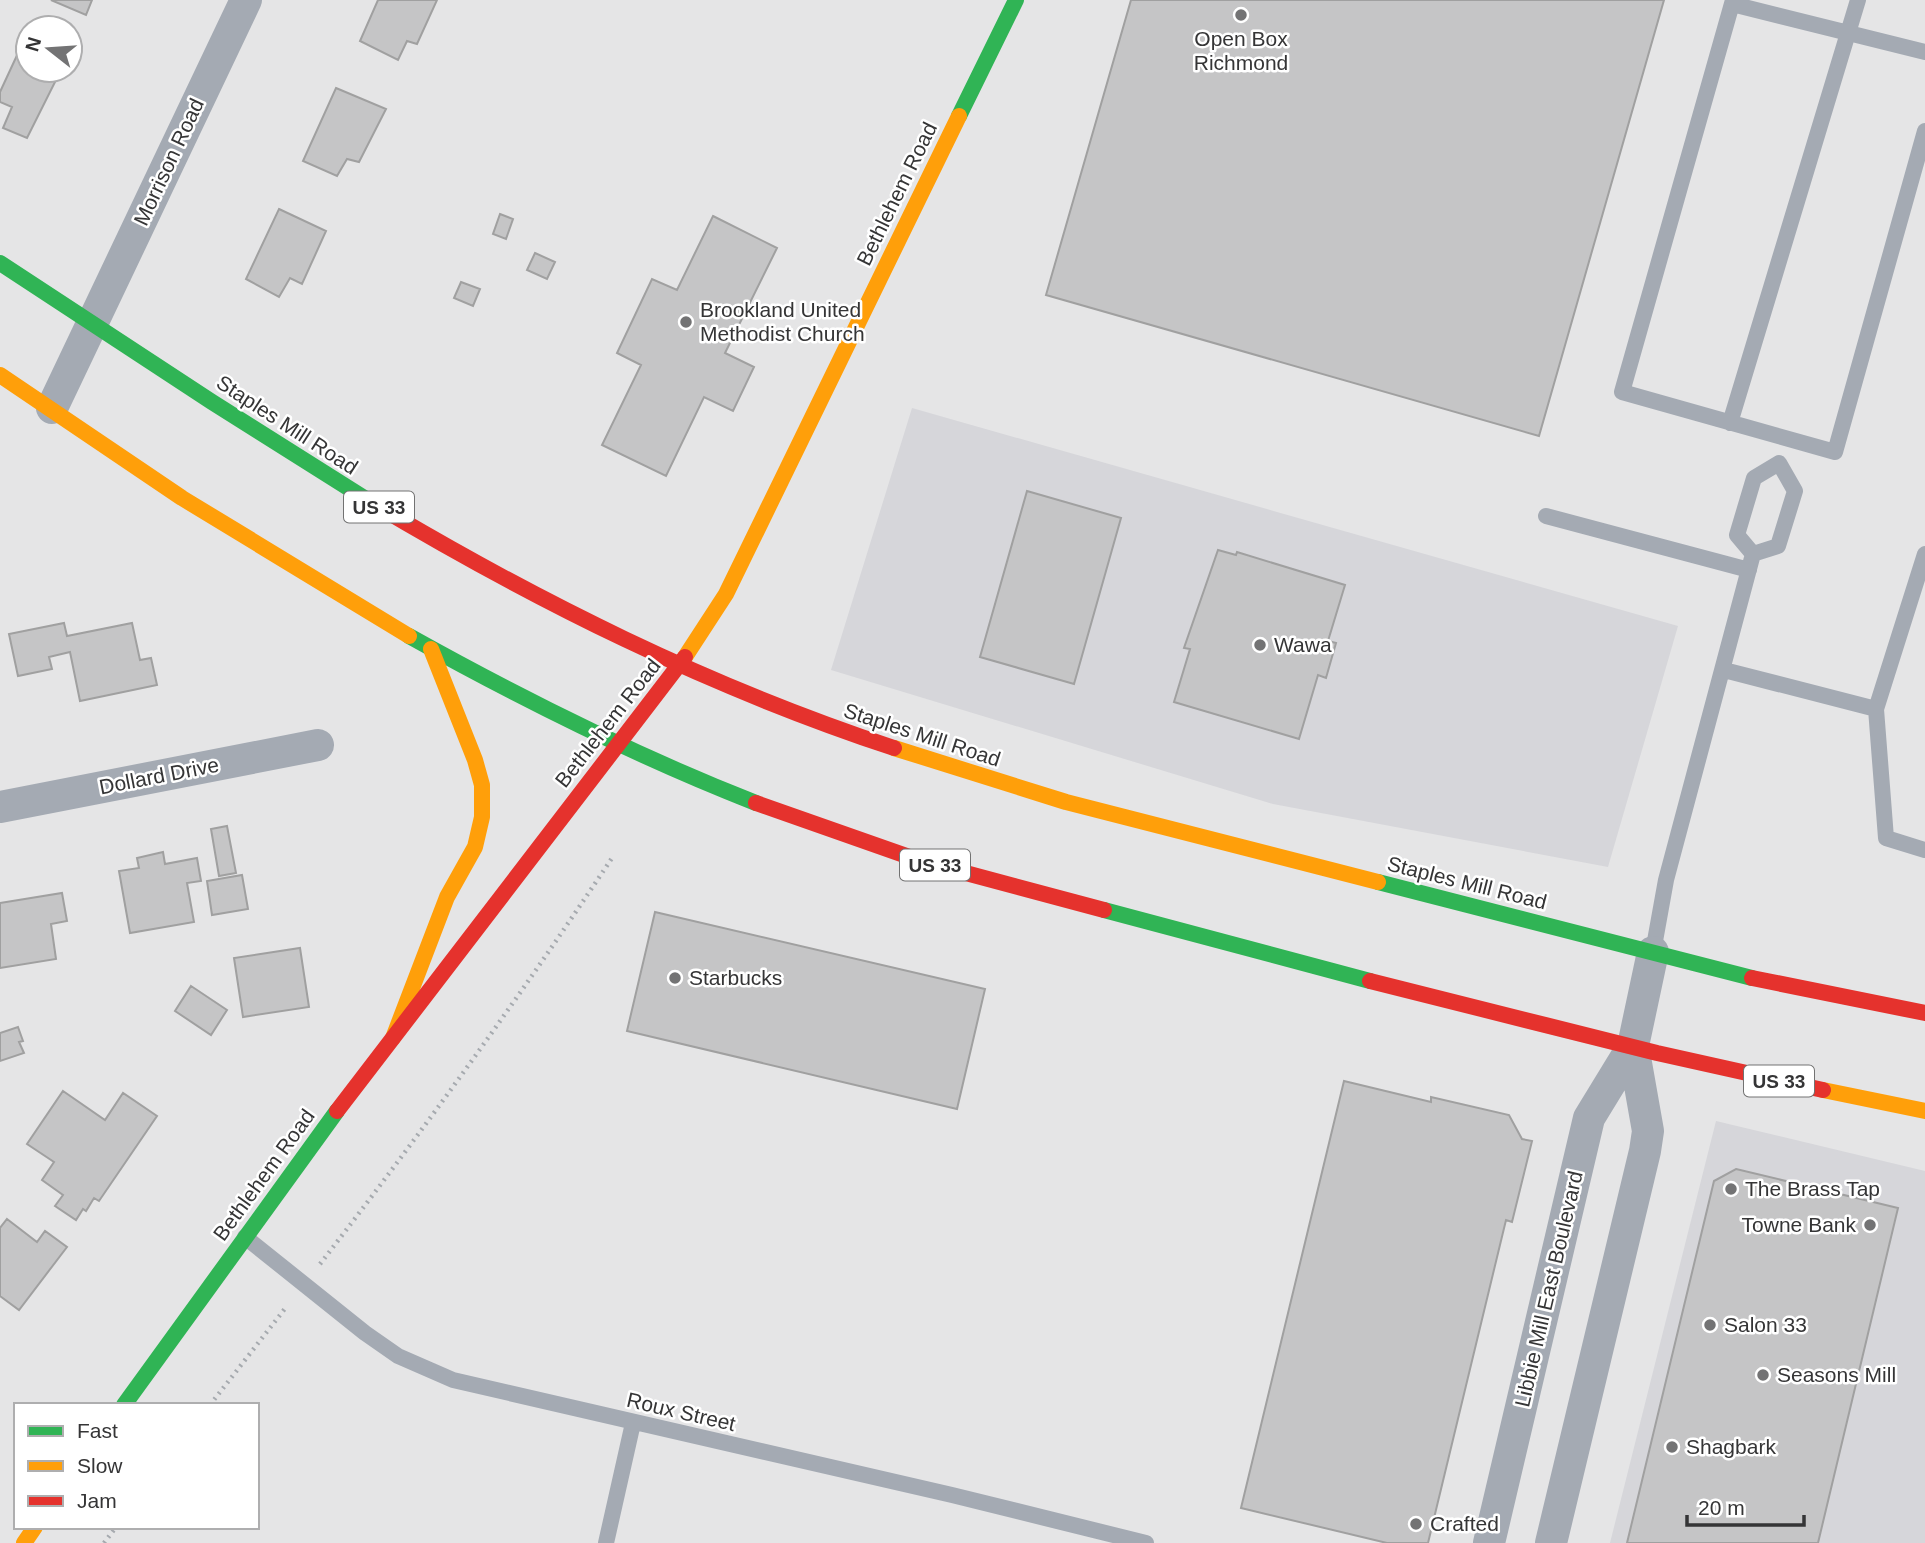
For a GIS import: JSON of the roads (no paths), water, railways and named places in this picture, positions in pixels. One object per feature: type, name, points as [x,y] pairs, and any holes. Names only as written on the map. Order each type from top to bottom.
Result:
[{"type":"main road","name":"Bethlehem Road","points":[[125,1403],[320,1132],[620,745],[679,666],[726,594],[1016,0]]},
{"type":"main road","name":"Staples Mill Road","points":[[0,263],[309,464],[431,539],[576,617],[679,666],[779,708],[992,781],[1079,805],[1766,981],[1925,1013]]},
{"type":"main road","name":"US 33","points":[[0,375],[177,494],[350,602],[432,649],[531,702],[620,745],[789,816],[919,860],[1027,891],[1517,1019],[1749,1074],[1925,1111]]},
{"type":"main road","points":[[393,1038],[447,897],[475,847],[482,817],[482,785],[475,760],[432,649]]},
{"type":"street","name":"Morrison Road","points":[[52,408],[246,0]]},
{"type":"street","name":"Dollard Drive","points":[[0,807],[318,745]]},
{"type":"street","name":"Libbie Mill East Boulevard","points":[[1489,1543],[1589,1118],[1633,1046],[1653,952]]},
{"type":"street","name":"Libbie Mill East Boulevard","points":[[1551,1543],[1645,1151],[1647,1131],[1633,1046]]},
{"type":"lane","points":[[1730,423],[1858,0]]},
{"type":"lane","points":[[1925,52],[1732,2],[1622,392],[1835,452],[1921,162],[1925,131]]},
{"type":"lane","points":[[1653,952],[1666,880],[1751,562],[1737,535],[1754,478],[1779,463],[1786,438]]},
{"type":"lane","points":[[1546,516],[1751,562],[1778,546],[1796,491],[1779,463]]},
{"type":"lane","points":[[1925,554],[1876,709],[1886,838],[1925,850]]},
{"type":"lane","points":[[1724,670],[1876,709]]},
{"type":"lane","name":"Roux Street","points":[[245,1237],[398,1356],[453,1380],[952,1495],[1146,1543]]},
{"type":"lane","points":[[606,1543],[634,1423]]},
{"type":"place","name":"Open Box Richmond","points":[[1241,15]]},
{"type":"place","name":"Brookland United Methodist Church","points":[[686,322]]},
{"type":"place","name":"Wawa","points":[[1260,645]]},
{"type":"place","name":"Starbucks","points":[[675,978]]},
{"type":"place","name":"The Brass Tap","points":[[1731,1189]]},
{"type":"place","name":"Towne Bank","points":[[1870,1225]]},
{"type":"place","name":"Salon 33","points":[[1710,1325]]},
{"type":"place","name":"Seasons Mill","points":[[1763,1375]]},
{"type":"place","name":"Shagbark","points":[[1672,1447]]},
{"type":"place","name":"Crafted","points":[[1416,1524]]}]
